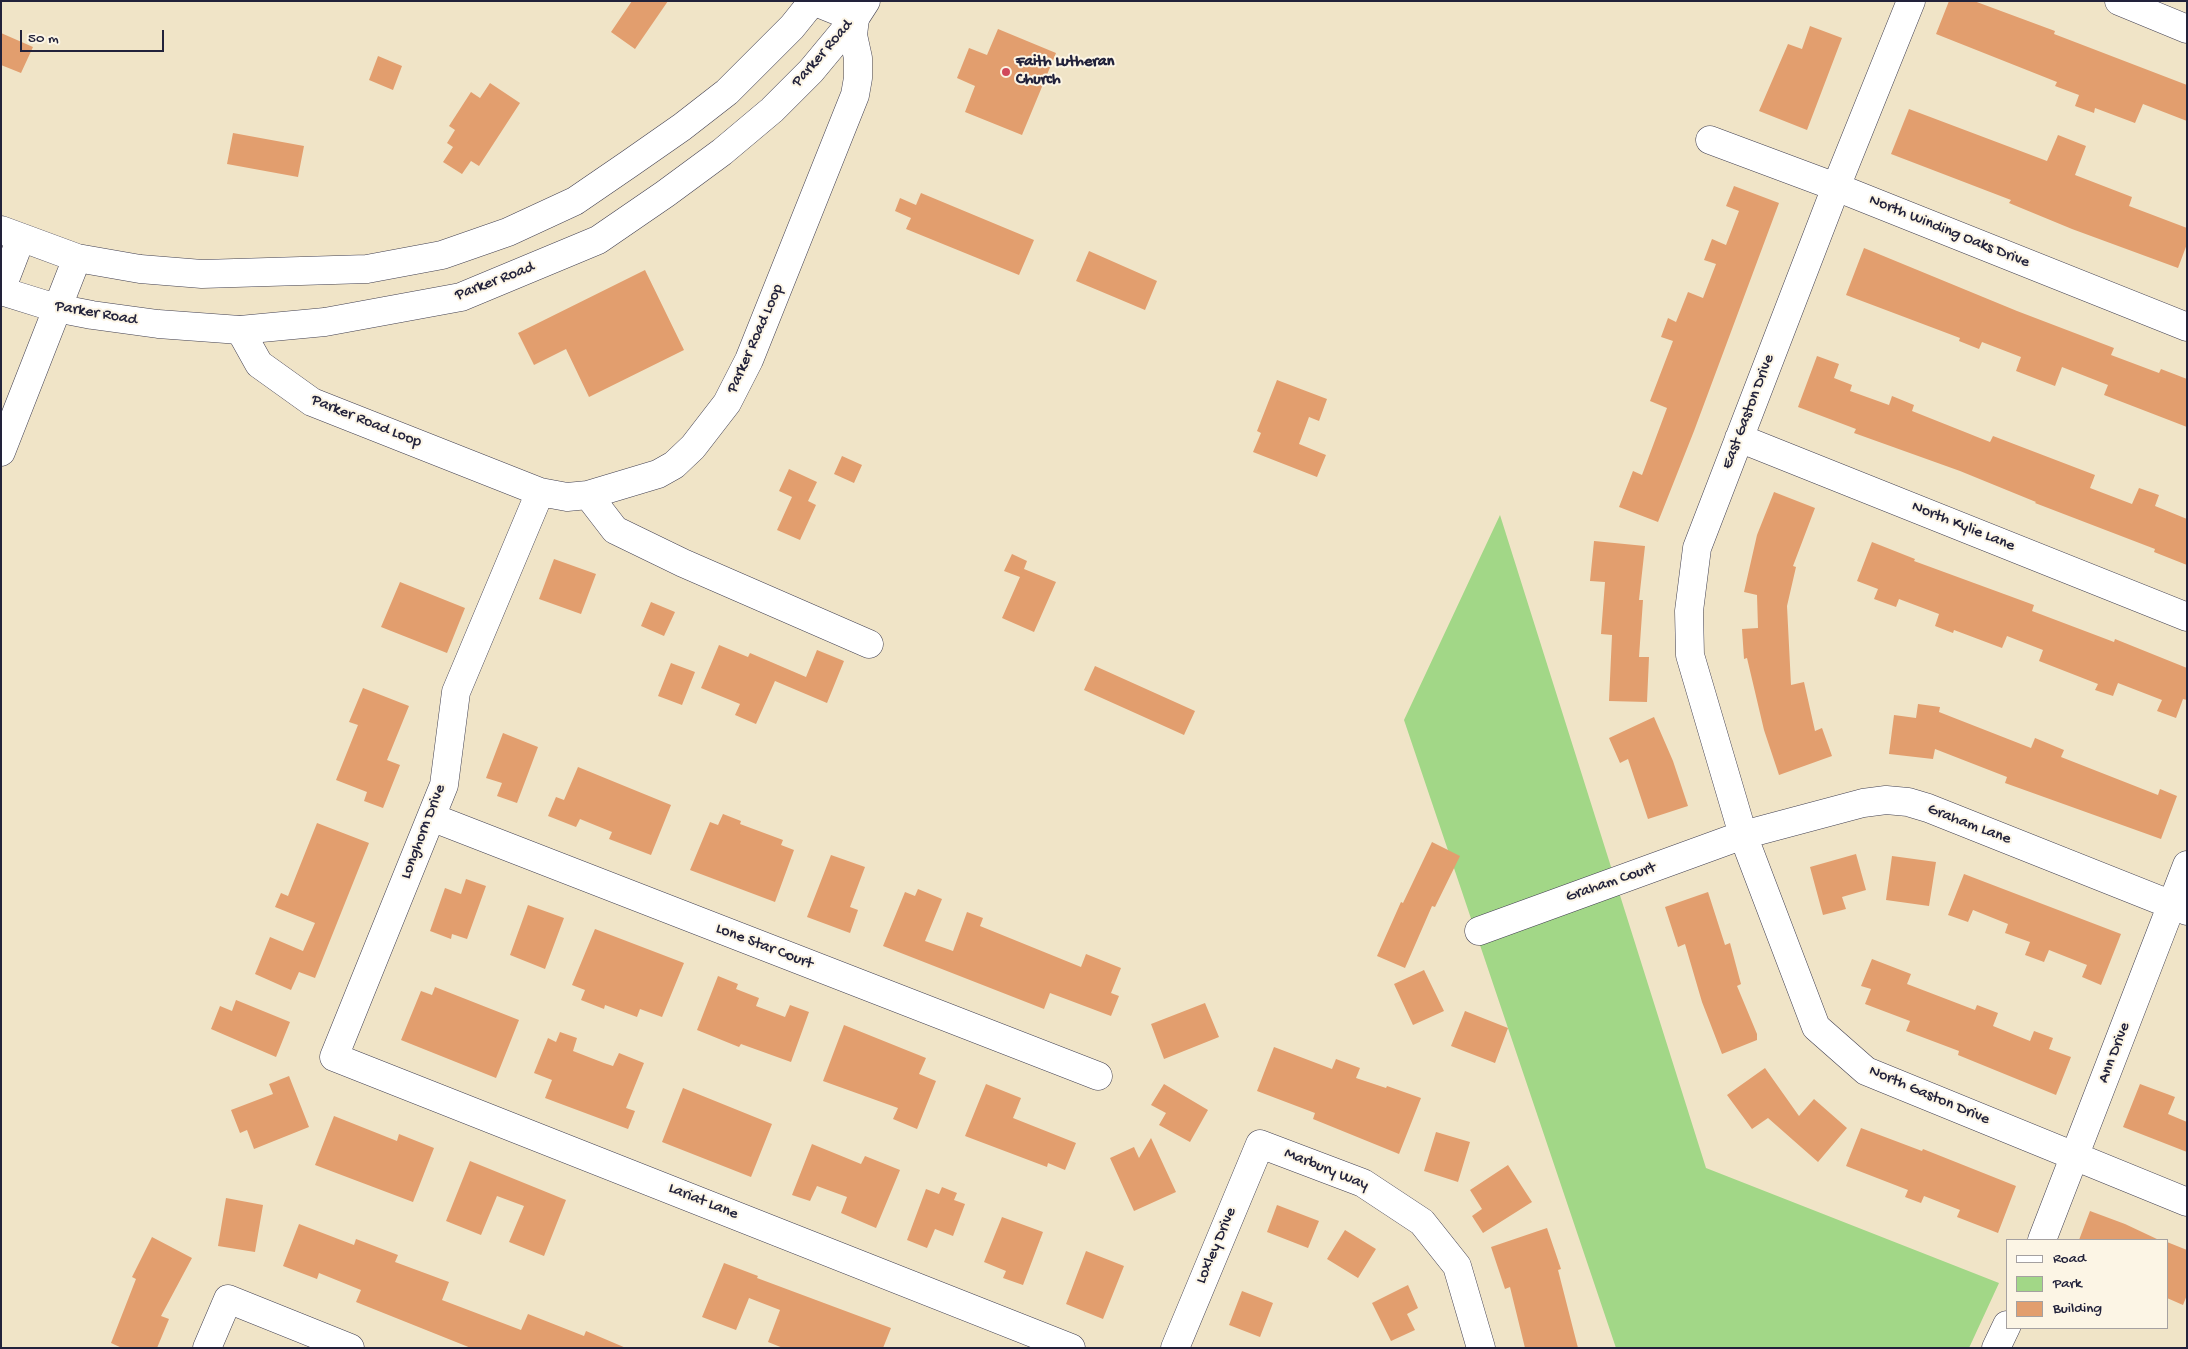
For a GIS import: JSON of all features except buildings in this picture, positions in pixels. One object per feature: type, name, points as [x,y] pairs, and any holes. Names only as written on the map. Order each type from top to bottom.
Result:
[{"type":"street","points":[[1,290],[11,234],[77,258],[140,269],[202,274],[368,269],[442,255],[508,232],[575,201],[682,127],[727,92],[792,27],[813,1],[861,9]]},
{"type":"street","name":"East Gaston Drive","points":[[1743,836],[1690,655],[1689,611],[1697,548],[1836,187],[1911,1]]},
{"type":"street","points":[[2119,1],[2187,29]]},
{"type":"street","name":"Parker Road","points":[[1,290],[56,308],[158,324],[240,330],[325,322],[461,297],[598,240],[708,163],[769,113],[811,71],[861,9]]},
{"type":"street","name":"Parker Road Loop","points":[[240,330],[259,364],[312,402],[540,492],[567,497],[588,495],[658,474],[674,465],[694,447],[727,403],[749,360],[856,95],[858,58],[853,35],[861,9]]},
{"type":"street","name":"North Winding Oaks Drive","points":[[1710,140],[1836,187],[2187,327]]},
{"type":"street","points":[[1,452],[77,258]]},
{"type":"street","name":"North Kylie Lane","points":[[1739,438],[2187,617]]},
{"type":"street","name":"Longhorn Drive","points":[[334,1056],[444,785],[456,692],[540,492]]},
{"type":"street","points":[[588,495],[615,530],[683,563],[869,644]]},
{"type":"street","name":"Graham Lane","points":[[1743,836],[1863,804],[1886,800],[1908,802],[2178,908]]},
{"type":"street","name":"Lone Star Court","points":[[430,817],[1098,1076]]},
{"type":"street","name":"Graham Court","points":[[1479,931],[1743,836]]},
{"type":"street","name":"North Gaston Drive","points":[[1743,836],[1816,1027],[1866,1071],[2187,1202]]},
{"type":"street","name":"Ann Drive","points":[[2042,1239],[2074,1157],[2178,908],[2187,865]]},
{"type":"street","name":"Lariat Lane","points":[[334,1056],[1071,1348]]},
{"type":"street","name":"Loxley Drive","points":[[1175,1348],[1260,1144]]},
{"type":"street","name":"Marbury Way","points":[[1260,1144],[1363,1182],[1422,1222],[1457,1266],[1481,1348]]},
{"type":"street","points":[[207,1348],[228,1299],[350,1348]]},
{"type":"street","points":[[1996,1348],[2006,1327]]},
{"type":"green space","points":[[1500,515],[1706,1168],[1999,1283],[1969,1348],[1616,1348],[1404,720]]},
{"type":"place","name":"Faith Lutheran Church","points":[[1006,72]]}]
